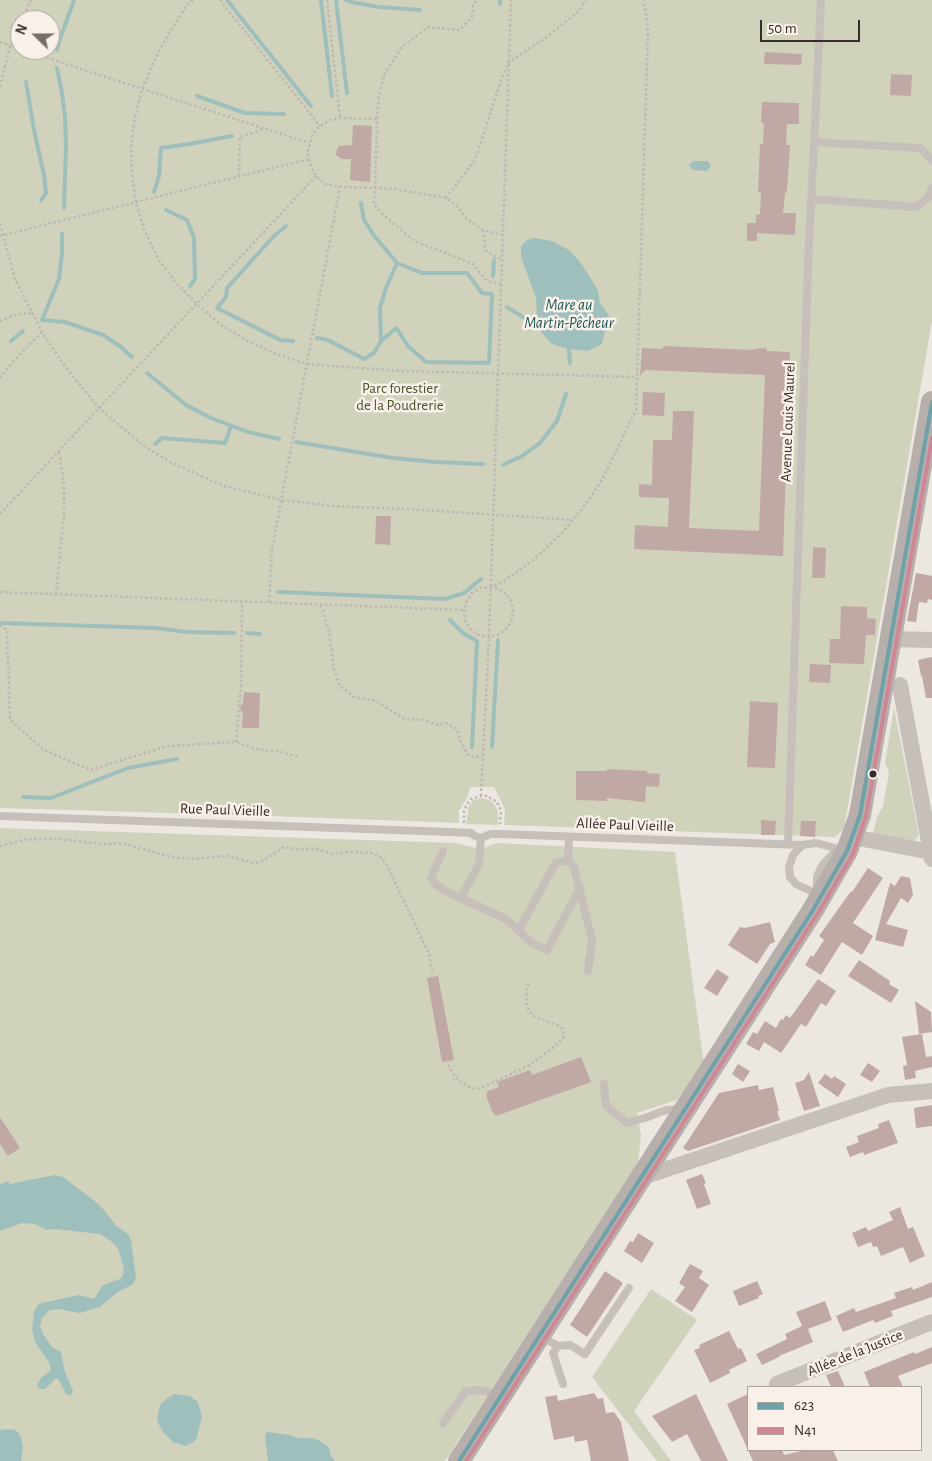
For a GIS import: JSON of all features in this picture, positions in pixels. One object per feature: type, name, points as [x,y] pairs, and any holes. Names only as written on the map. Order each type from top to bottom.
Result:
[{"type":"main road","points":[[459,1461],[502,1394],[549,1341],[640,1178],[819,896],[847,845],[860,815],[932,402]]},
{"type":"street","points":[[890,639],[932,640]]},
{"type":"street","points":[[847,845],[931,855],[900,685]]},
{"type":"street","points":[[640,1178],[888,1095],[932,1092]]},
{"type":"street","name":"Allée de la Justice","points":[[777,1384],[932,1322]]},
{"type":"lane","name":"Avenue Louis Maurel","points":[[788,844],[811,199],[821,0]]},
{"type":"lane","points":[[814,142],[921,148],[932,161]]},
{"type":"lane","points":[[811,199],[916,207],[929,196],[932,188]]},
{"type":"lane","name":"Rue Paul Vieille","points":[[0,816],[463,832]]},
{"type":"lane","points":[[461,898],[479,864],[481,838],[463,832]]},
{"type":"lane","name":"Allée Paul Vieille","points":[[481,838],[491,834],[500,834],[847,845]]},
{"type":"lane","points":[[568,837],[568,861],[574,867],[592,940],[588,971]]},
{"type":"lane","points":[[802,845],[793,855],[788,867],[790,877],[796,884],[819,896]]},
{"type":"lane","points":[[443,852],[431,878],[436,885],[506,919],[532,943],[547,950],[580,888]]},
{"type":"lane","points":[[518,930],[556,862],[568,861]]},
{"type":"lane","points":[[604,1084],[606,1106],[627,1123],[666,1110],[685,1108]]},
{"type":"lane","points":[[549,1341],[570,1344],[585,1354],[629,1288]]},
{"type":"lane","points":[[549,1341],[563,1384]]},
{"type":"lane","points":[[444,1423],[465,1392],[476,1390],[502,1394]]},
{"type":"path","points":[[193,0],[186,7],[169,33],[142,89],[131,144],[132,173],[136,202],[145,232],[159,260],[197,304],[221,325],[248,341],[276,354],[307,364],[402,371],[637,377]]},
{"type":"path","points":[[220,0],[320,126]]},
{"type":"path","points":[[327,0],[340,118]]},
{"type":"path","points":[[476,0],[473,5],[472,18],[460,30],[428,27],[402,47],[384,73],[379,94],[377,119],[374,204],[380,212],[414,241],[473,264],[487,281],[501,284]]},
{"type":"path","points":[[481,796],[489,636],[511,0]]},
{"type":"path","points":[[446,198],[473,163],[508,63],[544,39],[579,11],[586,0]]},
{"type":"path","points":[[490,587],[499,589],[507,595],[512,603],[513,612],[511,622],[506,630],[498,635],[489,636],[479,634],[470,629],[465,620],[464,610],[472,593],[480,588],[490,587],[504,581],[531,562],[562,533],[586,504],[603,478],[617,448],[631,425],[636,410],[645,178],[648,30],[644,0]]},
{"type":"path","points":[[0,42],[10,46],[0,87]]},
{"type":"path","points":[[55,60],[309,143]]},
{"type":"path","points":[[377,119],[340,118],[330,120],[320,126],[313,134],[309,143],[309,159],[316,176],[325,184],[340,187],[395,189],[446,198],[456,205],[466,218],[483,230],[503,235]]},
{"type":"path","points":[[239,176],[240,137],[265,129]]},
{"type":"path","points":[[1,235],[309,159]]},
{"type":"path","points":[[0,514],[316,176]]},
{"type":"path","points":[[269,602],[272,550],[340,187]]},
{"type":"path","points":[[0,224],[1,235],[15,279],[42,332],[67,369],[99,408],[144,446],[170,462],[224,486],[282,500],[332,506],[573,520]]},
{"type":"path","points":[[483,230],[486,252],[502,260]]},
{"type":"path","points":[[0,321],[14,315],[32,312]]},
{"type":"path","points":[[0,378],[15,359],[42,332]]},
{"type":"path","points":[[56,594],[64,514],[64,484],[59,451]]},
{"type":"path","points":[[0,592],[464,610]]},
{"type":"path","points":[[236,742],[241,685],[242,601]]},
{"type":"path","points":[[321,604],[329,631],[334,670],[340,686],[354,697],[376,701],[406,720],[421,719],[438,725],[446,723],[452,726],[457,729],[468,755],[482,758]]},
{"type":"path","points":[[0,625],[8,630],[10,720],[44,750],[91,770],[167,746],[236,742],[256,749],[281,752],[298,757]]},
{"type":"path","points":[[463,832],[464,811],[467,804],[471,799],[487,796],[497,802],[501,812],[500,834]]},
{"type":"path","points":[[0,846],[28,839],[58,839],[103,844],[121,843],[172,857],[191,859],[227,856],[254,863],[260,862],[284,847],[317,849],[333,854],[348,852],[372,853],[386,863],[429,954],[433,974]]},
{"type":"path","points":[[448,1065],[455,1077],[462,1083],[472,1088],[480,1089],[530,1065],[559,1043],[564,1036],[563,1029],[533,1016],[527,1007],[526,992],[530,981]]},
{"type":"green space","name":"Parc forestier de la Poudrerie","points":[[0,0],[932,0],[932,321],[844,829],[835,837],[504,825],[505,809],[494,787],[470,787],[468,796],[459,811],[459,823],[0,808]]},
{"type":"green space","points":[[894,708],[919,835],[914,841],[873,833],[883,806],[889,773],[885,763]]},
{"type":"green space","points":[[482,798],[490,800],[495,805],[498,811],[498,825],[466,824],[469,806],[473,800]]},
{"type":"green space","points":[[0,828],[456,843],[480,849],[497,843],[675,852],[704,1064],[677,1100],[637,1113],[641,1135],[638,1164],[445,1461],[0,1461]]},
{"type":"green space","points":[[651,1289],[697,1320],[634,1411],[671,1461],[657,1461],[592,1377]]},
{"type":"water","points":[[693,161],[707,161],[710,167],[707,171],[693,170],[689,165]]},
{"type":"water","name":"Mare au Martin-Pêcheur","points":[[534,238],[552,241],[569,250],[590,277],[598,291],[600,303],[609,316],[602,344],[588,351],[569,349],[552,344],[541,332],[537,321],[536,298],[521,257],[521,246],[527,240]]},
{"type":"water","points":[[55,1175],[63,1177],[96,1202],[116,1226],[128,1234],[131,1240],[136,1278],[133,1284],[118,1292],[100,1307],[79,1313],[59,1309],[50,1310],[42,1318],[40,1326],[43,1334],[52,1347],[61,1352],[64,1369],[73,1391],[71,1395],[66,1394],[56,1378],[45,1389],[40,1389],[37,1385],[41,1378],[51,1370],[49,1362],[35,1342],[32,1329],[34,1312],[38,1305],[42,1303],[79,1295],[94,1299],[103,1285],[120,1279],[124,1269],[118,1248],[100,1234],[55,1229],[46,1230],[35,1224],[22,1223],[0,1231],[0,1184],[9,1181],[9,1184]]},
{"type":"water","points":[[174,1394],[189,1396],[197,1401],[202,1417],[196,1440],[186,1446],[173,1442],[164,1433],[157,1419],[160,1405]]},
{"type":"water","points":[[0,1430],[16,1430],[21,1437],[23,1448],[21,1461],[0,1461]]},
{"type":"water","points":[[269,1432],[318,1440],[329,1447],[330,1454],[335,1461],[268,1461],[265,1436]]},
{"type":"building","points":[[765,52],[802,54],[801,65],[764,64]]},
{"type":"building","points":[[891,74],[912,75],[911,96],[890,95]]},
{"type":"building","points":[[762,102],[799,103],[799,124],[787,124],[786,145],[790,145],[787,190],[783,213],[796,213],[795,235],[757,233],[757,241],[747,241],[747,223],[756,223],[756,215],[760,214],[761,192],[758,192],[760,144],[763,144],[764,123],[761,123]]},
{"type":"building","points":[[353,125],[372,126],[370,182],[350,180],[351,159],[342,159],[336,155],[339,146],[352,145]]},
{"type":"building","points":[[664,346],[753,350],[766,348],[767,351],[790,352],[783,556],[634,549],[635,525],[668,527],[669,498],[639,497],[639,484],[652,485],[653,440],[672,440],[673,411],[694,411],[689,528],[759,531],[765,375],[645,370],[640,376],[642,348],[662,349]]},
{"type":"building","points":[[643,392],[665,393],[664,416],[642,415]]},
{"type":"building","points":[[376,516],[391,516],[390,545],[375,544]]},
{"type":"building","points":[[813,547],[826,548],[825,578],[812,578]]},
{"type":"building","points":[[916,573],[932,576],[932,600],[928,599],[927,603],[919,602],[916,622],[907,621]]},
{"type":"building","points":[[841,606],[867,607],[867,618],[876,619],[875,635],[866,635],[864,664],[829,663],[830,639],[840,639]]},
{"type":"building","points":[[932,657],[932,698],[926,698],[918,660]]},
{"type":"building","points":[[810,664],[831,665],[830,683],[809,682]]},
{"type":"building","points":[[244,692],[260,693],[259,728],[242,728],[243,713],[240,710]]},
{"type":"building","points":[[750,701],[778,703],[775,768],[747,767]]},
{"type":"building","points":[[607,769],[647,771],[647,773],[660,774],[659,787],[646,786],[645,802],[607,798],[607,801],[576,800],[576,771],[607,771]]},
{"type":"building","points":[[761,820],[776,821],[775,835],[761,835]]},
{"type":"building","points":[[801,821],[816,821],[815,837],[800,836]]},
{"type":"building","points":[[868,868],[883,878],[853,923],[873,936],[862,955],[842,942],[821,975],[805,965],[811,955],[813,957],[824,940],[819,936]]},
{"type":"building","points":[[901,876],[910,878],[913,895],[908,903],[901,898],[886,924],[908,930],[903,947],[875,940],[890,883],[895,886]]},
{"type":"building","points":[[770,922],[775,942],[770,944],[757,964],[728,945],[740,927],[745,928]]},
{"type":"building","points":[[859,960],[890,981],[889,984],[899,990],[891,1003],[848,976]]},
{"type":"building","points":[[717,969],[729,977],[717,996],[704,988]]},
{"type":"building","points":[[438,976],[454,1060],[442,1062],[427,978]]},
{"type":"building","points":[[818,979],[836,991],[826,1006],[821,1003],[806,1027],[801,1024],[781,1053],[764,1042],[759,1051],[746,1044],[753,1032],[757,1034],[765,1021],[776,1028],[781,1019],[783,1020],[786,1015],[790,1018]]},
{"type":"building","points":[[915,1001],[931,1012],[932,1032],[919,1034]]},
{"type":"building","points":[[922,1034],[926,1057],[932,1056],[932,1067],[915,1071],[916,1078],[905,1080],[903,1066],[907,1065],[902,1037]]},
{"type":"building","points":[[581,1057],[591,1082],[496,1116],[492,1111],[486,1095],[488,1091],[499,1087],[497,1082],[530,1070],[532,1075]]},
{"type":"building","points":[[868,1063],[880,1071],[872,1082],[860,1075]]},
{"type":"building","points":[[738,1064],[750,1071],[743,1082],[732,1074]]},
{"type":"building","points":[[809,1072],[820,1106],[804,1111],[795,1083],[804,1080]]},
{"type":"building","points":[[825,1074],[832,1079],[834,1076],[846,1084],[838,1097],[818,1083]]},
{"type":"building","points":[[758,1085],[759,1090],[773,1087],[780,1120],[688,1151],[683,1148],[719,1093]]},
{"type":"building","points":[[932,1105],[932,1126],[916,1128],[914,1108]]},
{"type":"building","points":[[0,1117],[20,1148],[8,1156],[0,1144]]},
{"type":"building","points":[[889,1120],[898,1143],[864,1155],[863,1152],[850,1157],[846,1147],[859,1142],[857,1136],[879,1128],[878,1124]]},
{"type":"building","points":[[702,1174],[711,1204],[697,1209],[686,1180]]},
{"type":"building","points":[[900,1207],[908,1229],[913,1227],[925,1256],[910,1263],[903,1247],[881,1256],[877,1246],[873,1247],[871,1242],[858,1247],[852,1233],[866,1227],[868,1231],[893,1220],[889,1212]]},
{"type":"building","points":[[638,1233],[654,1243],[642,1263],[624,1251],[630,1241],[633,1242]]},
{"type":"building","points":[[690,1264],[703,1271],[699,1278],[709,1285],[692,1312],[675,1301],[685,1287],[679,1283]]},
{"type":"building","points":[[605,1271],[623,1283],[587,1337],[570,1325]]},
{"type":"building","points":[[757,1281],[763,1294],[758,1296],[759,1298],[739,1306],[733,1291]]},
{"type":"building","points":[[932,1282],[932,1297],[891,1311],[893,1316],[875,1323],[873,1320],[843,1332],[836,1316],[854,1308],[856,1312],[896,1298],[894,1293],[912,1287],[913,1290]]},
{"type":"building","points":[[825,1301],[832,1320],[808,1329],[813,1342],[762,1365],[756,1354],[787,1339],[785,1334],[802,1326],[796,1312]]},
{"type":"building","points":[[729,1331],[738,1349],[741,1348],[747,1361],[729,1370],[730,1373],[710,1383],[694,1350],[700,1348],[699,1345]]},
{"type":"building","points":[[932,1347],[932,1363],[898,1376],[903,1386],[870,1386],[864,1372],[914,1352],[915,1354]]},
{"type":"building","points":[[838,1371],[845,1386],[831,1386],[826,1375]]},
{"type":"building","points":[[594,1393],[598,1399],[603,1398],[606,1413],[614,1412],[621,1422],[629,1461],[591,1461],[587,1440],[575,1442],[574,1436],[554,1440],[545,1397],[557,1395],[558,1401]]},
{"type":"building","points":[[696,1394],[728,1461],[701,1461],[687,1434],[672,1442],[652,1416]]},
{"type":"building","points":[[747,1394],[747,1448],[727,1404]]},
{"type":"building","points":[[748,1451],[782,1451],[784,1455],[801,1451],[833,1451],[838,1461],[753,1461]]},
{"type":"waterway","points":[[60,39],[74,0]]},
{"type":"waterway","points":[[227,0],[311,106]]},
{"type":"waterway","points":[[321,0],[332,96]]},
{"type":"waterway","points":[[336,0],[347,93]]},
{"type":"waterway","points":[[346,0],[379,7],[420,10]]},
{"type":"waterway","points":[[57,68],[65,117],[64,208]]},
{"type":"waterway","points":[[26,82],[44,175],[46,193],[41,200]]},
{"type":"waterway","points":[[197,96],[245,113],[284,114]]},
{"type":"waterway","points":[[154,192],[159,176],[161,148],[232,136]]},
{"type":"waterway","points":[[317,338],[328,340],[364,359],[374,353],[381,341],[396,328],[409,347],[426,362],[489,363],[492,294],[482,293],[467,273],[422,273],[397,263],[375,237],[364,220],[361,203]]},
{"type":"waterway","points":[[166,210],[187,220],[194,238],[195,279],[190,286]]},
{"type":"waterway","points":[[286,226],[274,236],[227,288],[226,297],[217,308],[280,340],[293,341]]},
{"type":"waterway","points":[[62,234],[59,279],[42,320],[65,322],[103,335],[132,357]]},
{"type":"waterway","points":[[493,276],[494,260]]},
{"type":"waterway","points":[[381,341],[380,308],[397,263]]},
{"type":"waterway","points":[[507,307],[526,319],[537,321]]},
{"type":"waterway","points":[[11,341],[23,331]]},
{"type":"waterway","points":[[569,349],[570,363]]},
{"type":"waterway","points":[[147,373],[186,405],[211,418],[248,432],[279,439]]},
{"type":"waterway","points":[[503,465],[522,456],[540,443],[557,421],[566,394]]},
{"type":"waterway","points":[[155,444],[162,438],[225,443],[231,426]]},
{"type":"waterway","points":[[296,442],[393,458],[483,464]]},
{"type":"waterway","points":[[278,592],[445,599],[464,593],[481,579]]},
{"type":"waterway","points":[[450,620],[464,634],[477,641],[472,747]]},
{"type":"waterway","points":[[0,623],[155,628],[187,632],[234,633]]},
{"type":"waterway","points":[[247,633],[260,634]]},
{"type":"waterway","points":[[492,747],[498,640]]},
{"type":"waterway","points":[[23,797],[51,798],[128,768],[177,759]]},
{"type":"transit line","name":"623","points":[[459,1461],[813,910],[847,851],[860,815],[932,402]]},
{"type":"transit line","name":"N41","points":[[466,1461],[818,913],[853,854],[866,816],[932,438]]}]
